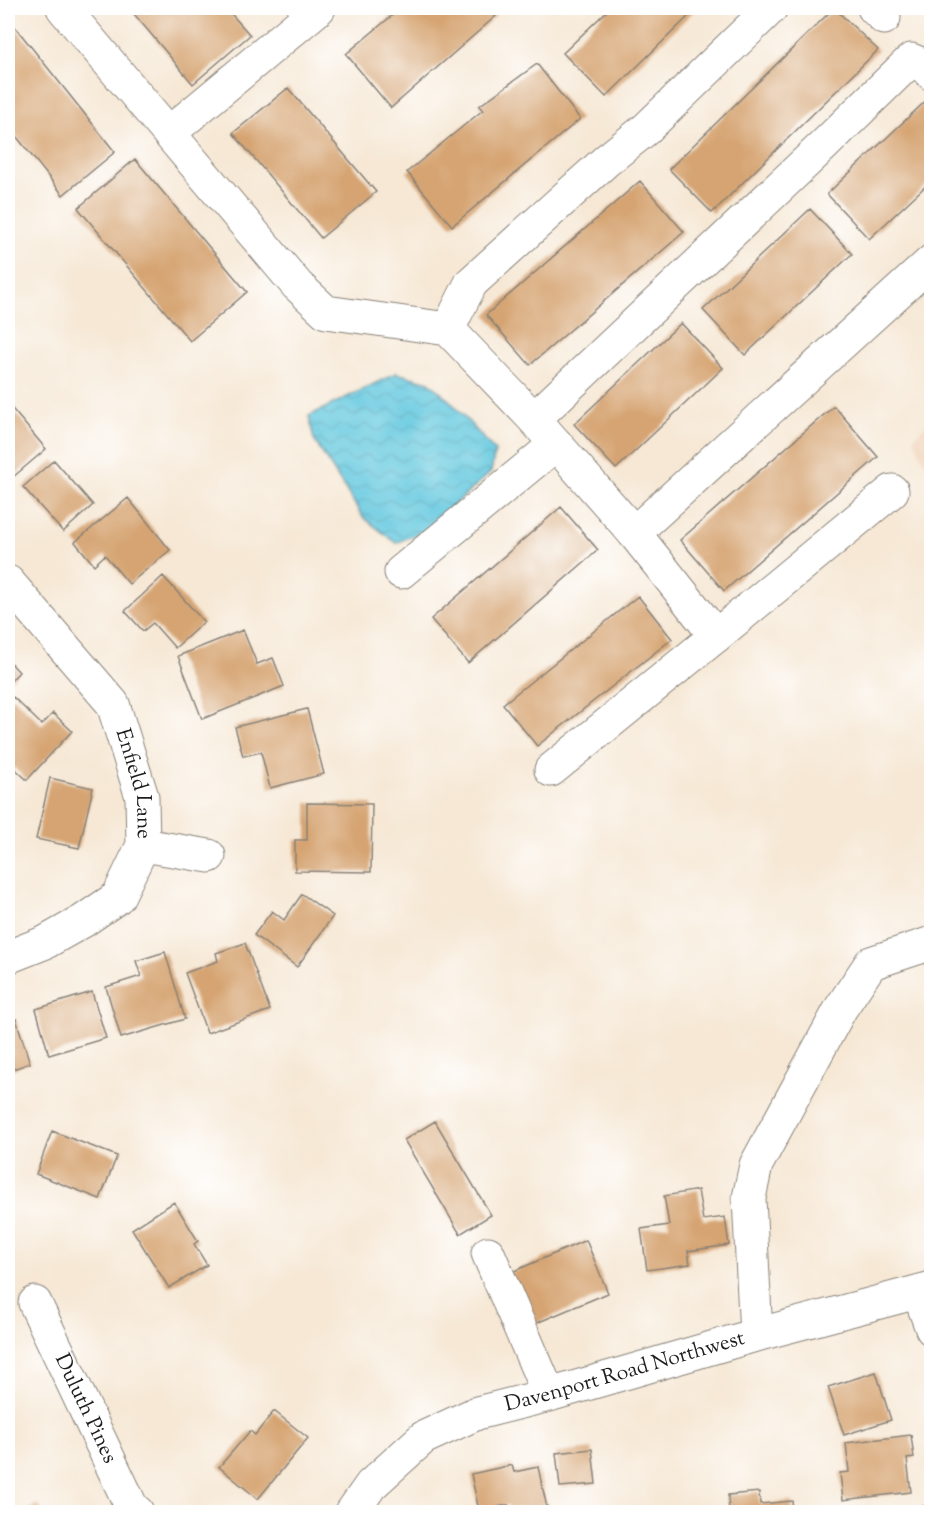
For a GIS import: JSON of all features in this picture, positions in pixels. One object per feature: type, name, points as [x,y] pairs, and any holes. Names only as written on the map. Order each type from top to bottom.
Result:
[{"type":"street","points":[[63,8],[297,285],[326,312],[448,329],[534,419],[634,533],[716,636]]},
{"type":"street","points":[[169,133],[319,8]]},
{"type":"street","points":[[448,329],[471,283],[607,160],[646,129],[771,8]]},
{"type":"street","points":[[534,419],[911,60],[923,65],[932,74]]},
{"type":"street","points":[[634,533],[932,261]]},
{"type":"street","points":[[401,572],[556,444]]},
{"type":"street","points":[[551,770],[892,491]]},
{"type":"street","name":"Enfield Lane","points":[[8,582],[113,704],[142,797],[143,845],[118,897],[83,921],[46,942],[8,957]]},
{"type":"street","points":[[143,845],[209,856]]},
{"type":"street","points":[[756,1335],[749,1198],[756,1165],[841,1008],[871,963],[932,943]]},
{"type":"street","points":[[488,1252],[549,1395]]},
{"type":"street","points":[[926,1291],[932,1329]]},
{"type":"street","name":"Davenport Road Northwest","points":[[352,1512],[371,1485],[423,1438],[477,1413],[549,1395],[756,1335],[926,1291]]},
{"type":"street","name":"Duluth Pines","points":[[35,1303],[132,1508],[137,1512]]},
{"type":"shaded area","points":[[931,419],[931,478],[914,438]]},
{"type":"water","points":[[396,373],[429,382],[450,401],[495,451],[491,472],[426,530],[396,543],[363,517],[314,440],[309,416]]},
{"type":"building","points":[[129,8],[226,8],[250,35],[193,84]]},
{"type":"building","points":[[401,8],[489,8],[496,16],[391,108],[346,54]]},
{"type":"building","points":[[610,8],[697,8],[606,97],[563,53]]},
{"type":"building","points":[[834,8],[878,50],[712,213],[669,169]]},
{"type":"building","points":[[8,18],[115,152],[63,195],[8,126]]},
{"type":"building","points":[[537,64],[580,119],[452,226],[407,172],[483,110],[479,106]]},
{"type":"building","points":[[288,88],[376,192],[321,238],[233,133]]},
{"type":"building","points":[[932,95],[932,180],[869,239],[827,194]]},
{"type":"building","points":[[135,159],[247,292],[190,341],[78,208]]},
{"type":"building","points":[[640,181],[684,232],[530,365],[486,315]]},
{"type":"building","points":[[810,209],[852,254],[745,355],[703,310]]},
{"type":"building","points":[[681,323],[723,368],[616,469],[574,424]]},
{"type":"building","points":[[8,404],[46,449],[12,478],[8,472]]},
{"type":"building","points":[[834,406],[878,457],[724,591],[680,540]]},
{"type":"building","points":[[54,460],[93,505],[63,532],[23,487]]},
{"type":"building","points":[[128,498],[170,550],[129,584],[105,555],[94,565],[75,542]]},
{"type":"building","points":[[561,507],[598,550],[468,663],[431,619]]},
{"type":"building","points":[[163,576],[204,622],[175,648],[153,623],[143,631],[125,611]]},
{"type":"building","points":[[638,596],[672,639],[537,746],[503,704]]},
{"type":"building","points":[[243,630],[257,664],[273,658],[284,686],[202,719],[178,656]]},
{"type":"building","points":[[8,660],[19,672],[8,684]]},
{"type":"building","points":[[13,697],[42,725],[53,713],[72,731],[27,780],[8,762],[8,702]]},
{"type":"building","points":[[307,709],[324,774],[270,788],[261,752],[243,756],[235,727]]},
{"type":"building","points":[[50,778],[93,788],[79,848],[36,839]]},
{"type":"building","points":[[307,803],[372,804],[371,872],[295,871],[295,840],[307,840]]},
{"type":"building","points":[[302,894],[333,916],[297,967],[254,935],[272,911],[284,920]]},
{"type":"building","points":[[245,943],[270,1010],[207,1033],[185,973],[218,961],[216,953]]},
{"type":"building","points":[[165,952],[185,1019],[121,1038],[106,987],[141,976],[136,961]]},
{"type":"building","points":[[92,992],[106,1038],[49,1055],[36,1009]]},
{"type":"building","points":[[16,1019],[30,1063],[8,1071],[8,1022]]},
{"type":"building","points":[[435,1121],[491,1215],[460,1234],[404,1140]]},
{"type":"building","points":[[52,1131],[117,1156],[100,1199],[36,1174]]},
{"type":"building","points":[[698,1190],[703,1220],[725,1217],[729,1245],[688,1251],[690,1264],[647,1270],[641,1229],[669,1225],[664,1196]]},
{"type":"building","points":[[174,1202],[198,1241],[194,1244],[207,1265],[169,1288],[132,1229]]},
{"type":"building","points":[[586,1240],[608,1293],[527,1327],[505,1275]]},
{"type":"building","points":[[876,1372],[891,1420],[844,1435],[828,1387]]},
{"type":"building","points":[[274,1411],[308,1438],[258,1499],[219,1467],[250,1431],[255,1435]]},
{"type":"building","points":[[911,1435],[914,1458],[907,1459],[911,1492],[843,1500],[840,1473],[849,1472],[846,1443]]},
{"type":"building","points":[[592,1449],[596,1484],[560,1487],[556,1453]]},
{"type":"building","points":[[512,1465],[514,1472],[538,1467],[548,1512],[510,1512],[508,1505],[479,1511],[471,1474]]},
{"type":"building","points":[[759,1492],[760,1504],[792,1501],[793,1512],[729,1512],[728,1495]]},
{"type":"building","points":[[37,1504],[44,1512],[25,1512]]},
{"type":"building","points":[[931,1504],[932,1512],[905,1512]]}]
